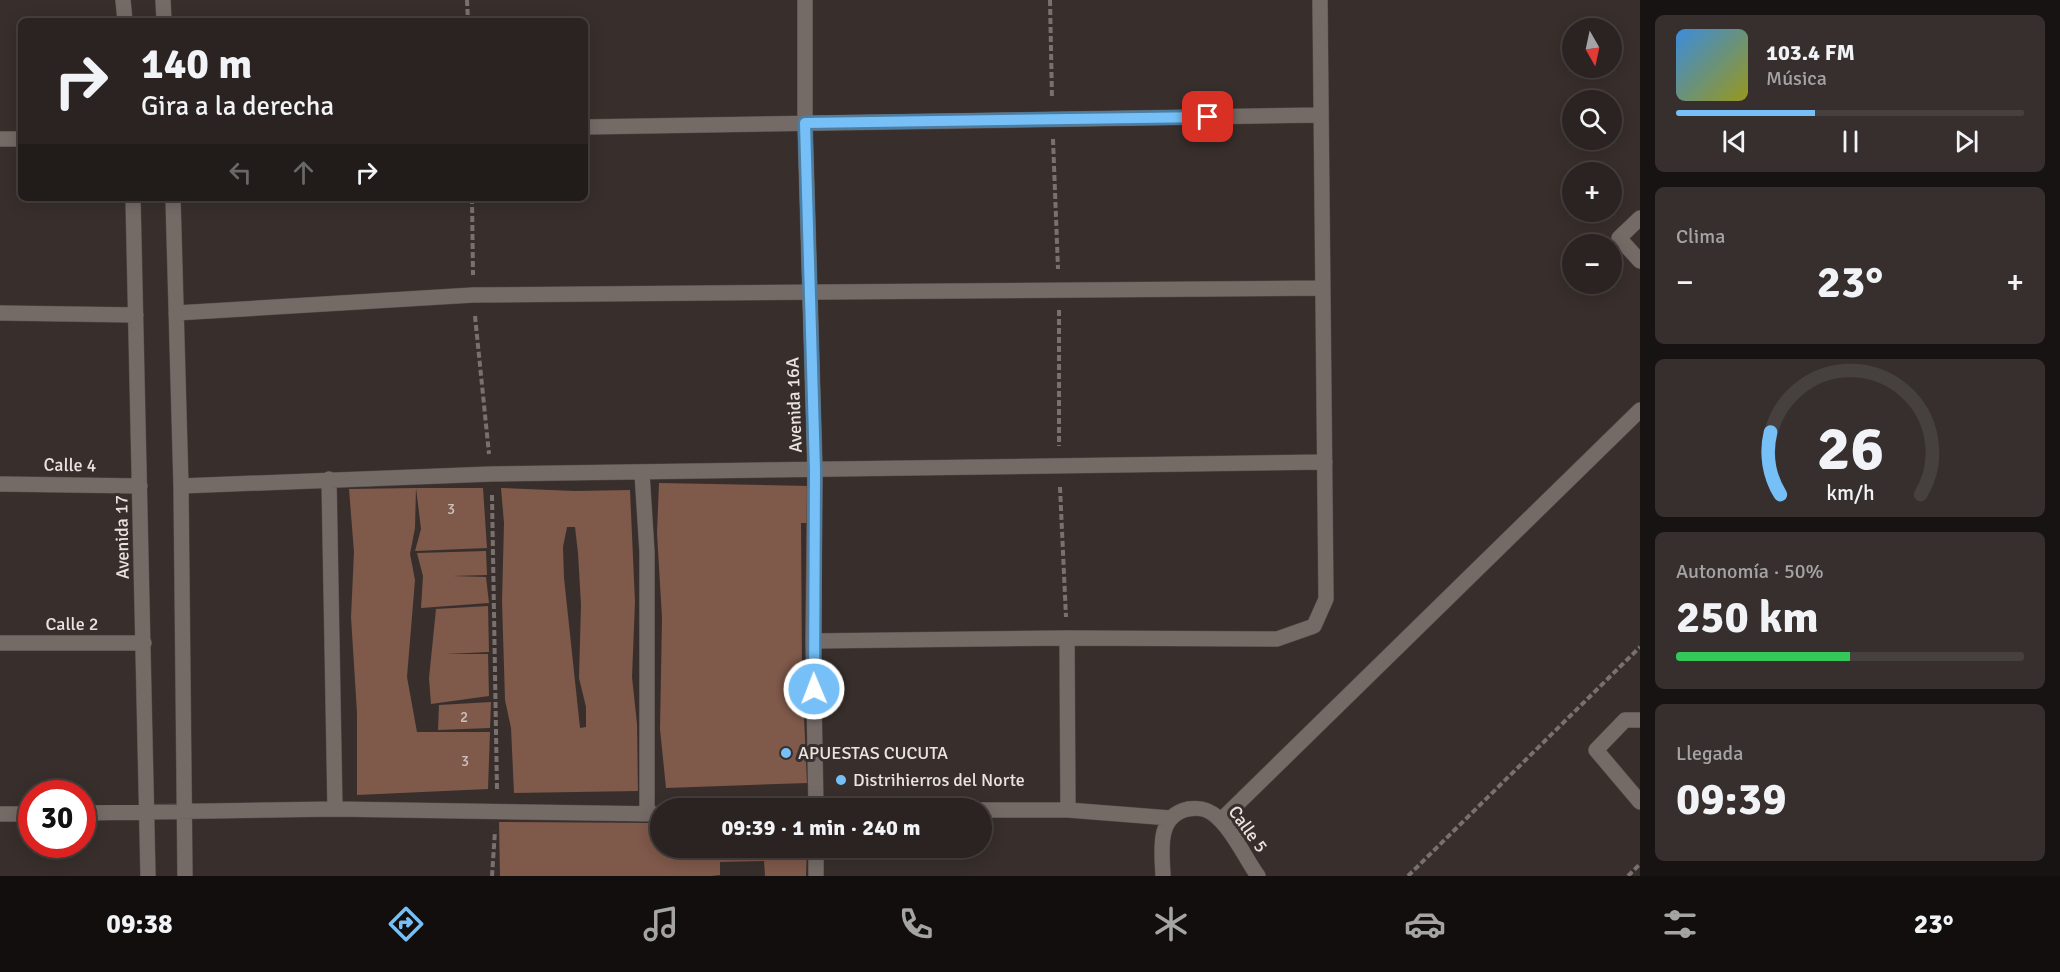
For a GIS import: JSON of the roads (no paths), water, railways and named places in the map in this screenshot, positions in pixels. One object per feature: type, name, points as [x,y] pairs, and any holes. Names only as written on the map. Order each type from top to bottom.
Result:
[{"type":"street","points":[[123,0],[124,18]]},
{"type":"street","points":[[163,0],[164,18]]},
{"type":"street","name":"Avenida 16A","points":[[805,0],[805,123],[815,470],[813,641],[816,798]]},
{"type":"street","points":[[813,641],[1067,638],[1277,639],[1314,626],[1326,599],[1319,115],[1320,0]]},
{"type":"street","points":[[588,127],[1319,115]]},
{"type":"street","points":[[0,139],[18,139]]},
{"type":"street","name":"Avenida 17","points":[[133,201],[148,876]]},
{"type":"street","points":[[173,201],[181,486],[185,876]]},
{"type":"street","points":[[1640,218],[1619,238],[1640,261]]},
{"type":"street","points":[[176,314],[473,295],[1322,288]]},
{"type":"street","points":[[0,313],[136,315]]},
{"type":"street","points":[[1221,820],[1640,410]]},
{"type":"street","points":[[181,486],[491,474],[1325,462]]},
{"type":"street","points":[[642,473],[647,552],[653,798]]},
{"type":"street","points":[[329,479],[335,809]]},
{"type":"street","name":"Calle 4","points":[[0,484],[140,486]]},
{"type":"street","points":[[1067,638],[1068,810]]},
{"type":"street","name":"Calle 2","points":[[0,644],[144,643]]},
{"type":"street","points":[[1640,720],[1625,720],[1596,750],[1640,802]]},
{"type":"street","name":"Calle 5","points":[[1170,818],[1179,812],[1200,808],[1209,810],[1221,820],[1258,876]]},
{"type":"street","points":[[96,813],[335,809],[650,814]]},
{"type":"street","points":[[992,810],[1068,810],[1170,818],[1163,833],[1163,876]]},
{"type":"street","points":[[0,814],[18,814]]},
{"type":"street","points":[[816,858],[816,876]]},
{"type":"place","name":"APUESTAS CUCUTA","points":[[786,753]]},
{"type":"place","name":"Distrihierros del Norte","points":[[841,780]]}]
